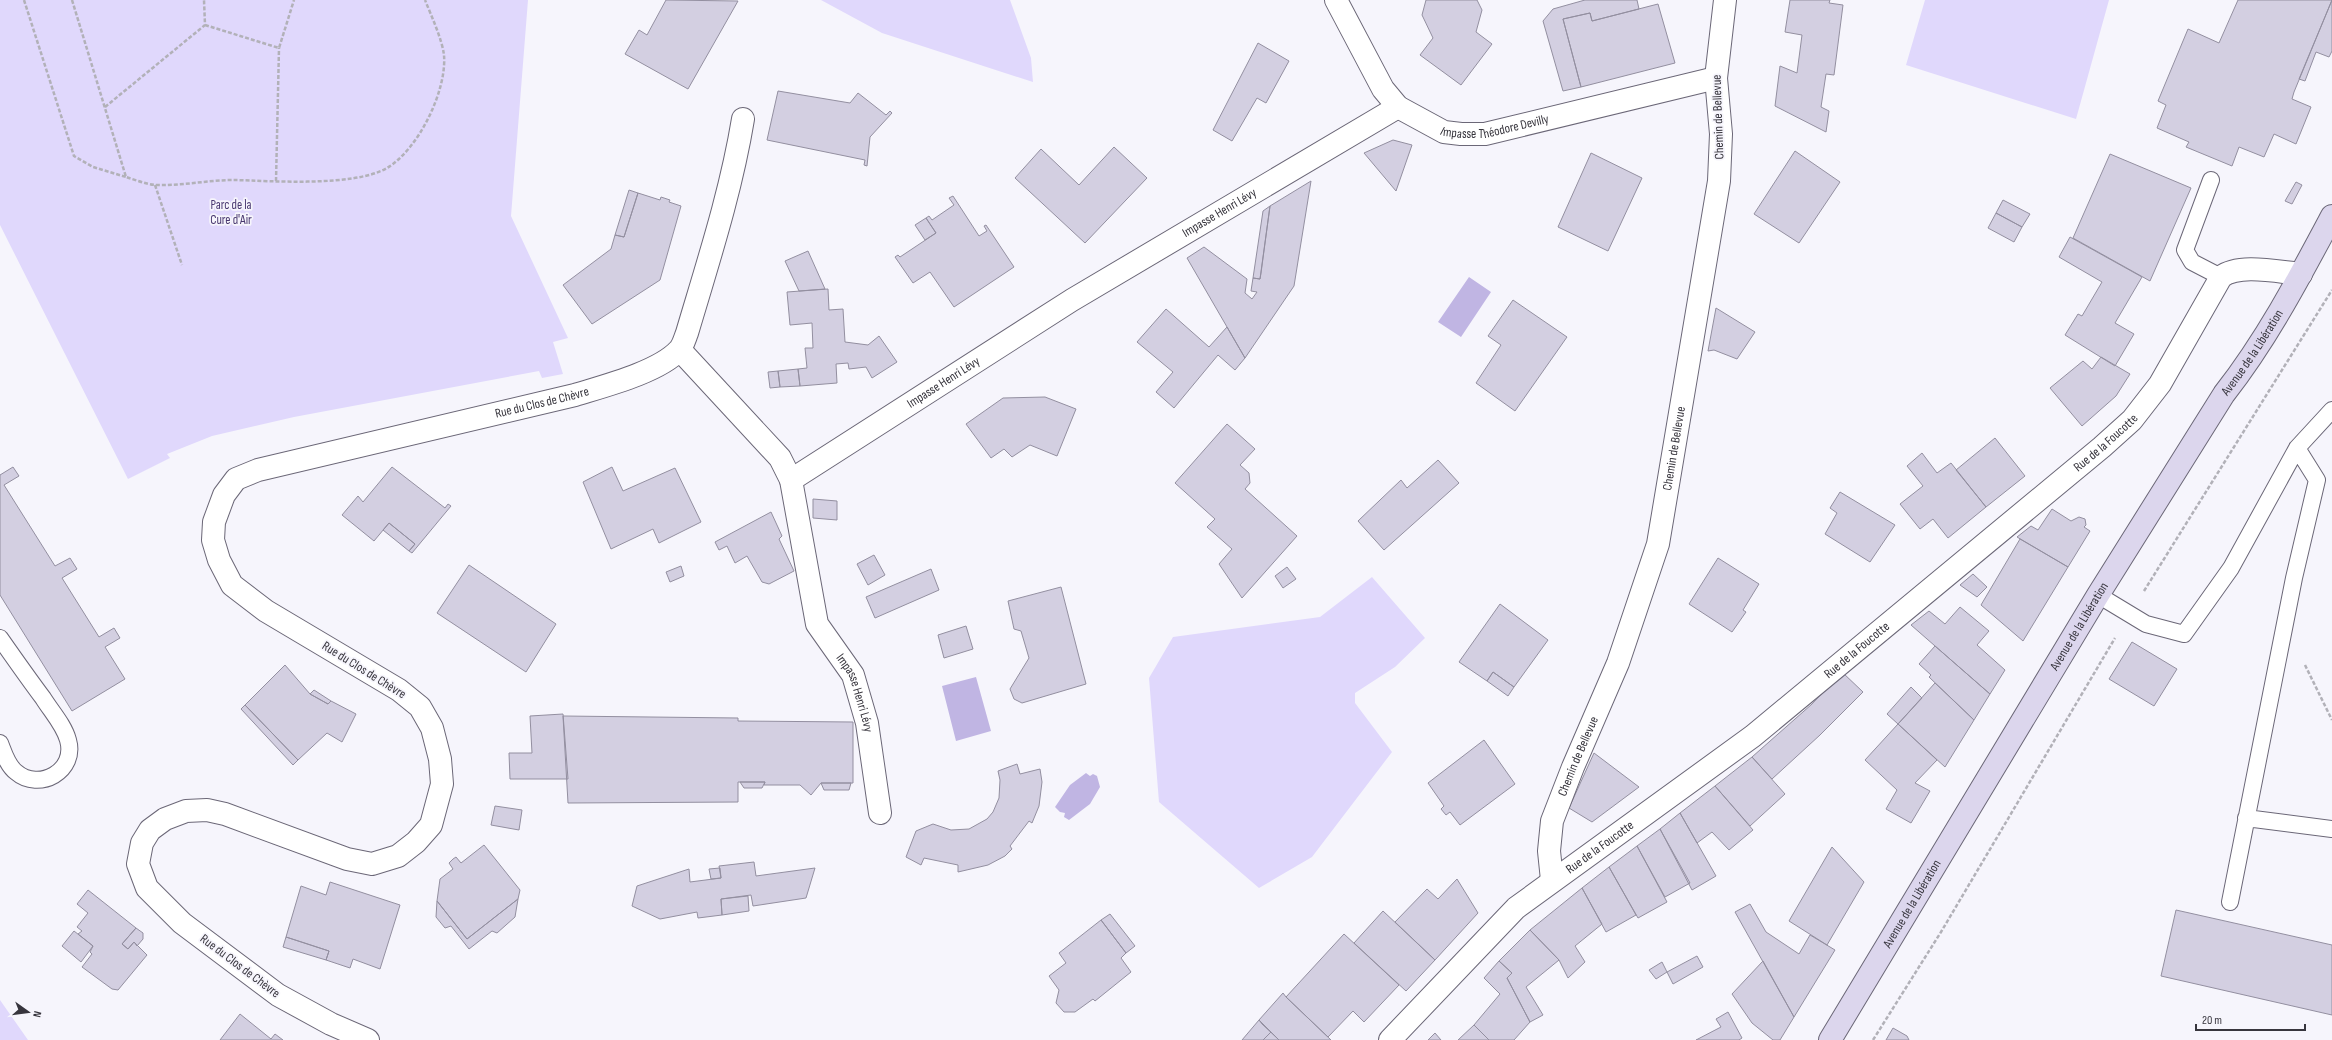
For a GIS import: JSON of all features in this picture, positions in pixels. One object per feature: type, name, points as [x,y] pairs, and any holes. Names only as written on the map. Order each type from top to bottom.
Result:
[{"type":"main road","name":"Avenue de la Libération","points":[[1830,1040],[2098,595],[2224,394],[2243,370],[2269,329],[2332,216]]},
{"type":"street","name":"Impasse Théodore Devilly","points":[[1336,0],[1383,89],[1398,107],[1444,132],[1485,134],[1716,78]]},
{"type":"street","name":"Chemin de Bellevue","points":[[1552,880],[1549,851],[1552,821],[1573,767],[1618,663],[1658,544],[1719,181],[1721,134],[1716,78],[1726,0]]},
{"type":"street","name":"Impasse Henri Lévy","points":[[880,813],[867,723],[852,675],[817,624],[791,480],[1072,300],[1398,107]]},
{"type":"street","points":[[743,119],[736,164],[719,227],[687,333],[680,350],[780,458],[791,480]]},
{"type":"street","points":[[2221,277],[2227,272],[2239,268],[2301,274]]},
{"type":"street","name":"Rue de la Foucotte","points":[[1390,1040],[1516,908],[1552,880],[1753,736],[2102,447],[2132,420],[2160,384],[2221,277]]},
{"type":"street","name":"Rue du Clos de Chèvre","points":[[368,1040],[331,1024],[278,995],[182,923],[147,888],[138,864],[142,843],[150,830],[165,819],[186,811],[207,810],[225,814],[347,859],[372,864],[398,856],[416,842],[431,825],[437,807],[442,784],[440,760],[432,728],[420,707],[399,690],[266,611],[232,585],[219,560],[213,540],[214,522],[224,495],[236,479],[258,470],[575,395],[625,379],[661,363],[680,350]]},
{"type":"lane","points":[[2211,180],[2184,250],[2192,262],[2221,277]]},
{"type":"lane","points":[[2098,595],[2146,624],[2184,634],[2230,568],[2297,448],[2332,410]]},
{"type":"lane","points":[[2230,902],[2285,623],[2317,480],[2297,448]]},
{"type":"lane","points":[[0,638],[58,719],[68,740],[68,755],[64,766],[56,776],[44,780],[28,779],[15,772],[7,761],[0,743]]},
{"type":"lane","points":[[2246,818],[2332,829]]},
{"type":"path","points":[[24,0],[74,156],[93,167],[155,185],[218,180],[310,182],[351,178],[387,168],[419,135],[431,111],[442,81],[444,54],[425,0]]},
{"type":"path","points":[[72,0],[126,177]]},
{"type":"path","points":[[204,0],[205,25]]},
{"type":"path","points":[[276,181],[279,48],[294,0]]},
{"type":"path","points":[[105,108],[205,25]]},
{"type":"path","points":[[205,25],[279,48]]},
{"type":"path","points":[[155,185],[182,265]]},
{"type":"path","points":[[1873,1040],[1941,932],[2129,614],[2332,290]]},
{"type":"path","points":[[2285,623],[2332,720]]},
{"type":"green space","name":"Parc de la Cure d'Air","points":[[0,0],[528,0],[511,216],[568,338],[553,342],[563,374],[542,378],[539,371],[294,417],[212,436],[167,454],[170,458],[128,479],[0,225]]},
{"type":"green space","points":[[821,0],[1010,0],[1031,58],[1033,82],[882,33]]},
{"type":"green space","points":[[1925,0],[2109,0],[2076,119],[1906,65]]},
{"type":"green space","points":[[1372,577],[1425,638],[1395,667],[1355,693],[1355,703],[1392,752],[1312,857],[1259,888],[1159,802],[1149,678],[1173,637],[1320,617]]},
{"type":"green space","points":[[0,1000],[28,1040],[0,1040]]},
{"type":"shaded area","points":[[1469,277],[1491,292],[1461,337],[1438,322]]},
{"type":"shaded area","points":[[976,677],[991,731],[956,741],[942,686]]},
{"type":"shaded area","points":[[1086,773],[1090,776],[1093,774],[1097,776],[1100,787],[1090,804],[1069,820],[1064,817],[1065,813],[1060,812],[1055,807],[1070,785]]},
{"type":"building","points":[[666,0],[738,1],[688,89],[625,54],[639,30],[647,35]]},
{"type":"building","points":[[1426,0],[1477,0],[1482,10],[1476,32],[1492,44],[1461,85],[1420,55],[1433,38],[1422,15]]},
{"type":"building","points":[[1585,0],[1637,0],[1639,9],[1592,21],[1590,13],[1563,19],[1581,87],[1563,91],[1543,21],[1553,9]]},
{"type":"building","points":[[1790,0],[1830,0],[1829,3],[1843,5],[1834,75],[1826,74],[1821,107],[1829,111],[1826,132],[1775,106],[1780,66],[1797,73],[1802,35],[1785,32]]},
{"type":"building","points":[[2238,0],[2332,0],[2292,99],[2311,107],[2296,144],[2274,134],[2264,157],[2239,147],[2232,166],[2186,147],[2189,142],[2157,128],[2166,105],[2158,101],[2188,29],[2219,43]]},
{"type":"building","points":[[2332,0],[2332,51],[2329,57],[2316,52],[2305,81],[2299,79]]},
{"type":"building","points":[[1658,4],[1675,63],[1581,87],[1563,19],[1590,13],[1592,21]]},
{"type":"building","points":[[1258,43],[1289,61],[1266,103],[1257,98],[1232,141],[1213,130]]},
{"type":"building","points":[[778,91],[850,103],[858,93],[886,115],[890,111],[892,113],[870,137],[867,166],[864,165],[865,160],[767,140]]},
{"type":"building","points":[[1393,140],[1412,145],[1396,191],[1364,153]]},
{"type":"building","points":[[1114,147],[1147,178],[1085,243],[1015,178],[1041,149],[1079,185]]},
{"type":"building","points":[[1795,151],[1840,182],[1799,243],[1754,214]]},
{"type":"building","points":[[1591,153],[1642,178],[1608,251],[1558,227]]},
{"type":"building","points":[[2110,154],[2191,188],[2150,281],[2073,238]]},
{"type":"building","points":[[1311,181],[1294,286],[1245,358],[1187,258],[1204,247],[1247,279],[1245,293],[1252,299],[1257,292],[1251,291],[1253,278],[1260,279],[1270,206]]},
{"type":"building","points":[[2296,182],[2302,185],[2292,204],[2285,201]]},
{"type":"building","points":[[629,190],[638,193],[624,237],[615,235]]},
{"type":"building","points":[[638,193],[660,200],[661,197],[670,200],[669,202],[681,206],[660,280],[592,324],[563,285],[611,249],[615,235],[624,237]]},
{"type":"building","points":[[953,196],[979,236],[987,231],[984,226],[986,225],[1014,267],[954,307],[930,272],[913,283],[895,257],[898,255],[900,257],[936,233],[926,218],[929,216],[932,220],[954,205],[949,198]]},
{"type":"building","points":[[2003,200],[2030,214],[2022,227],[1996,213]]},
{"type":"building","points":[[1270,206],[1260,279],[1253,278],[1263,211]]},
{"type":"building","points":[[1996,213],[2022,227],[2014,242],[1988,228]]},
{"type":"building","points":[[926,218],[936,233],[925,240],[915,225]]},
{"type":"building","points":[[2070,237],[2142,277],[2115,323],[2134,334],[2115,366],[2065,335],[2078,314],[2082,316],[2102,282],[2059,257]]},
{"type":"building","points":[[808,251],[825,289],[799,291],[785,261]]},
{"type":"building","points":[[828,289],[829,310],[843,309],[845,342],[868,345],[879,336],[897,362],[872,378],[866,367],[849,369],[848,363],[836,364],[837,383],[800,386],[798,369],[807,368],[805,348],[813,348],[812,323],[790,325],[787,292]]},
{"type":"building","points":[[1513,300],[1567,337],[1515,411],[1476,383],[1501,345],[1488,336]]},
{"type":"building","points":[[1716,308],[1755,332],[1737,359],[1714,350],[1708,351]]},
{"type":"building","points":[[1166,309],[1209,347],[1227,327],[1245,358],[1235,370],[1218,355],[1174,408],[1156,392],[1173,372],[1137,342]]},
{"type":"building","points":[[2101,357],[2130,374],[2116,396],[2082,426],[2050,388],[2083,361],[2092,369]]},
{"type":"building","points":[[798,369],[800,386],[780,387],[778,371]]},
{"type":"building","points":[[778,371],[780,387],[770,388],[768,372]]},
{"type":"building","points":[[1045,397],[1076,409],[1057,456],[1030,445],[1012,457],[1004,449],[991,458],[966,424],[1003,398]]},
{"type":"building","points":[[1227,424],[1255,449],[1240,465],[1249,473],[1250,483],[1245,489],[1297,536],[1242,598],[1219,564],[1232,549],[1207,527],[1215,519],[1175,483]]},
{"type":"building","points":[[1995,438],[2025,476],[1986,507],[1956,470]]},
{"type":"building","points":[[1922,453],[1937,473],[1951,463],[1986,507],[1948,538],[1933,519],[1920,529],[1900,504],[1923,486],[1907,466]]},
{"type":"building","points":[[1438,460],[1459,483],[1384,550],[1358,521],[1401,480],[1407,488]]},
{"type":"building","points":[[13,467],[19,476],[4,485],[55,566],[70,558],[77,569],[62,578],[99,637],[114,628],[120,638],[105,647],[125,679],[72,711],[0,595],[0,475]]},
{"type":"building","points":[[392,467],[445,508],[448,504],[451,506],[412,553],[409,551],[415,544],[389,523],[374,541],[342,515],[358,496],[363,502]]},
{"type":"building","points":[[612,467],[623,491],[675,468],[701,522],[659,543],[653,529],[611,549],[583,482]]},
{"type":"building","points":[[1840,492],[1895,525],[1870,562],[1825,534],[1837,513],[1830,508]]},
{"type":"building","points":[[813,499],[837,501],[837,520],[813,518]]},
{"type":"building","points":[[2052,509],[2071,521],[2079,517],[2085,519],[2086,525],[2084,527],[2090,531],[2068,567],[2017,537],[2031,526],[2038,530]]},
{"type":"building","points":[[771,512],[782,536],[779,539],[794,571],[769,584],[762,582],[747,556],[735,563],[727,546],[719,550],[715,542]]},
{"type":"building","points":[[389,523],[415,544],[409,551],[383,530]]},
{"type":"building","points":[[2020,539],[2068,567],[2023,641],[1981,605]]},
{"type":"building","points":[[874,555],[885,575],[868,585],[857,564]]},
{"type":"building","points":[[1718,558],[1759,584],[1743,610],[1746,612],[1732,632],[1689,604]]},
{"type":"building","points":[[469,565],[556,624],[526,672],[437,613]]},
{"type":"building","points":[[681,566],[684,576],[670,582],[666,572]]},
{"type":"building","points":[[1287,567],[1296,579],[1283,588],[1275,576]]},
{"type":"building","points":[[931,569],[939,590],[875,618],[866,597]]},
{"type":"building","points":[[1973,574],[1987,587],[1977,597],[1960,585]]},
{"type":"building","points":[[1061,587],[1086,684],[1022,703],[1014,699],[1010,689],[1029,658],[1021,631],[1014,629],[1008,601]]},
{"type":"building","points":[[1500,604],[1548,640],[1514,687],[1493,672],[1487,681],[1459,662]]},
{"type":"building","points":[[1960,607],[1989,631],[1977,645],[2005,670],[1990,694],[1911,625],[1929,611],[1945,624]]},
{"type":"building","points":[[966,626],[973,649],[944,658],[938,635]]},
{"type":"building","points":[[2132,642],[2177,669],[2154,706],[2109,679]]},
{"type":"building","points":[[1935,646],[1990,694],[1974,720],[1929,677],[1931,675],[1919,664]]},
{"type":"building","points":[[285,665],[310,694],[328,704],[331,701],[356,714],[342,742],[327,733],[298,760],[245,705]]},
{"type":"building","points":[[1493,672],[1514,687],[1508,696],[1487,681]]},
{"type":"building","points":[[1842,672],[1863,692],[1820,735],[1772,779],[1752,757],[1812,704]]},
{"type":"building","points":[[1935,683],[1974,720],[1945,767],[1898,724]]},
{"type":"building","points":[[1911,687],[1922,698],[1898,724],[1887,714]]},
{"type":"building","points":[[314,690],[331,701],[328,704],[310,694]]},
{"type":"building","points":[[245,705],[298,760],[293,765],[241,709]]},
{"type":"building","points":[[563,714],[568,779],[510,779],[509,753],[532,753],[530,716]]},
{"type":"building","points":[[563,716],[738,718],[738,721],[853,722],[853,783],[821,783],[811,795],[800,785],[764,785],[765,782],[738,782],[738,802],[568,803]]},
{"type":"building","points":[[1898,724],[1937,760],[1915,783],[1930,791],[1911,823],[1886,809],[1897,790],[1865,760]]},
{"type":"building","points":[[1484,740],[1515,784],[1460,825],[1450,812],[1446,815],[1441,809],[1444,806],[1428,783]]},
{"type":"building","points":[[1594,753],[1639,787],[1592,822],[1569,808]]},
{"type":"building","points":[[1752,757],[1785,794],[1750,826],[1715,786]]},
{"type":"building","points":[[1017,764],[1020,774],[1040,769],[1042,782],[1039,806],[1032,823],[1029,821],[1010,846],[1012,849],[1005,856],[988,865],[958,872],[958,865],[924,858],[921,865],[906,857],[916,831],[933,824],[951,830],[969,829],[987,819],[993,812],[999,798],[1000,780],[998,771]]},
{"type":"building","points":[[740,782],[765,782],[762,788],[744,788]]},
{"type":"building","points":[[821,783],[851,783],[849,790],[824,790]]},
{"type":"building","points":[[1715,786],[1753,830],[1729,850],[1712,832],[1697,843],[1680,813]]},
{"type":"building","points":[[495,806],[522,810],[519,830],[491,825]]},
{"type":"building","points":[[1680,813],[1716,876],[1692,890],[1660,829]]},
{"type":"building","points":[[1660,829],[1690,883],[1665,897],[1637,846]]},
{"type":"building","points":[[484,845],[520,890],[518,899],[467,939],[437,901],[440,879],[453,869],[449,863],[453,859],[456,857],[461,863]]},
{"type":"building","points":[[1637,846],[1667,902],[1638,918],[1609,867]]},
{"type":"building","points":[[1832,847],[1864,882],[1827,945],[1789,921]]},
{"type":"building","points":[[754,862],[756,876],[815,868],[806,898],[753,906],[751,895],[721,899],[722,915],[698,918],[697,912],[660,919],[632,906],[637,886],[689,869],[690,882],[721,878],[719,866]]},
{"type":"building","points":[[1609,867],[1636,915],[1606,932],[1582,888]]},
{"type":"building","points":[[720,868],[721,878],[711,879],[709,869]]},
{"type":"building","points":[[1457,879],[1478,913],[1435,960],[1395,922],[1427,889],[1438,899]]},
{"type":"building","points":[[330,882],[400,905],[380,969],[353,959],[350,968],[326,960],[329,951],[286,937],[301,886],[326,895]]},
{"type":"building","points":[[1582,888],[1602,924],[1575,946],[1585,962],[1568,978],[1559,960],[1530,930]]},
{"type":"building","points":[[88,890],[136,928],[122,944],[128,949],[134,942],[147,955],[118,990],[112,989],[82,967],[92,954],[90,952],[93,946],[78,934],[82,931],[77,927],[88,913],[77,904]]},
{"type":"building","points":[[748,896],[749,911],[722,915],[721,899]]},
{"type":"building","points":[[518,899],[515,917],[497,933],[492,931],[469,949],[451,926],[445,928],[436,917],[437,901],[467,939]]},
{"type":"building","points":[[1750,904],[1766,932],[1799,954],[1810,935],[1835,950],[1794,1017],[1735,912]]},
{"type":"building","points":[[2176,910],[2332,945],[2332,1015],[2161,976]]},
{"type":"building","points":[[1383,911],[1435,960],[1406,991],[1354,943]]},
{"type":"building","points":[[1110,914],[1135,946],[1126,953],[1101,920]]},
{"type":"building","points":[[1101,920],[1126,953],[1121,958],[1131,972],[1095,1001],[1093,999],[1075,1012],[1064,1012],[1056,1003],[1059,990],[1049,976],[1066,963],[1059,953]]},
{"type":"building","points":[[136,928],[143,933],[143,939],[137,946],[134,942],[128,949],[122,944]]},
{"type":"building","points":[[1530,930],[1559,960],[1526,987],[1543,1015],[1530,1022],[1507,978],[1512,973],[1499,961]]},
{"type":"building","points":[[74,931],[93,946],[81,962],[62,946]]},
{"type":"building","points":[[1344,934],[1399,985],[1364,1022],[1353,1011],[1328,1037],[1286,997]]},
{"type":"building","points":[[286,937],[329,951],[326,960],[283,947]]},
{"type":"building","points":[[1697,956],[1703,967],[1673,984],[1667,972]]},
{"type":"building","points":[[1499,961],[1512,973],[1507,978],[1530,1022],[1514,1040],[1489,1040],[1474,1025],[1500,994],[1484,978]]},
{"type":"building","points":[[1763,961],[1794,1017],[1780,1040],[1773,1040],[1752,1023],[1732,994]]},
{"type":"building","points":[[1662,962],[1667,972],[1656,979],[1649,970]]},
{"type":"building","points":[[1283,993],[1331,1040],[1279,1040],[1262,1024],[1259,1020]]},
{"type":"building","points":[[1728,1012],[1742,1038],[1739,1040],[1696,1040],[1721,1027],[1716,1019]]},
{"type":"building","points":[[240,1014],[271,1039],[275,1034],[283,1040],[220,1040]]},
{"type":"building","points":[[1259,1020],[1271,1032],[1263,1040],[1242,1040]]},
{"type":"building","points":[[1474,1025],[1489,1040],[1458,1040]]},
{"type":"building","points":[[1893,1028],[1907,1036],[1909,1040],[1886,1040]]},
{"type":"building","points":[[1271,1032],[1279,1040],[1263,1040]]},
{"type":"building","points":[[1435,1033],[1441,1040],[1428,1040]]}]
